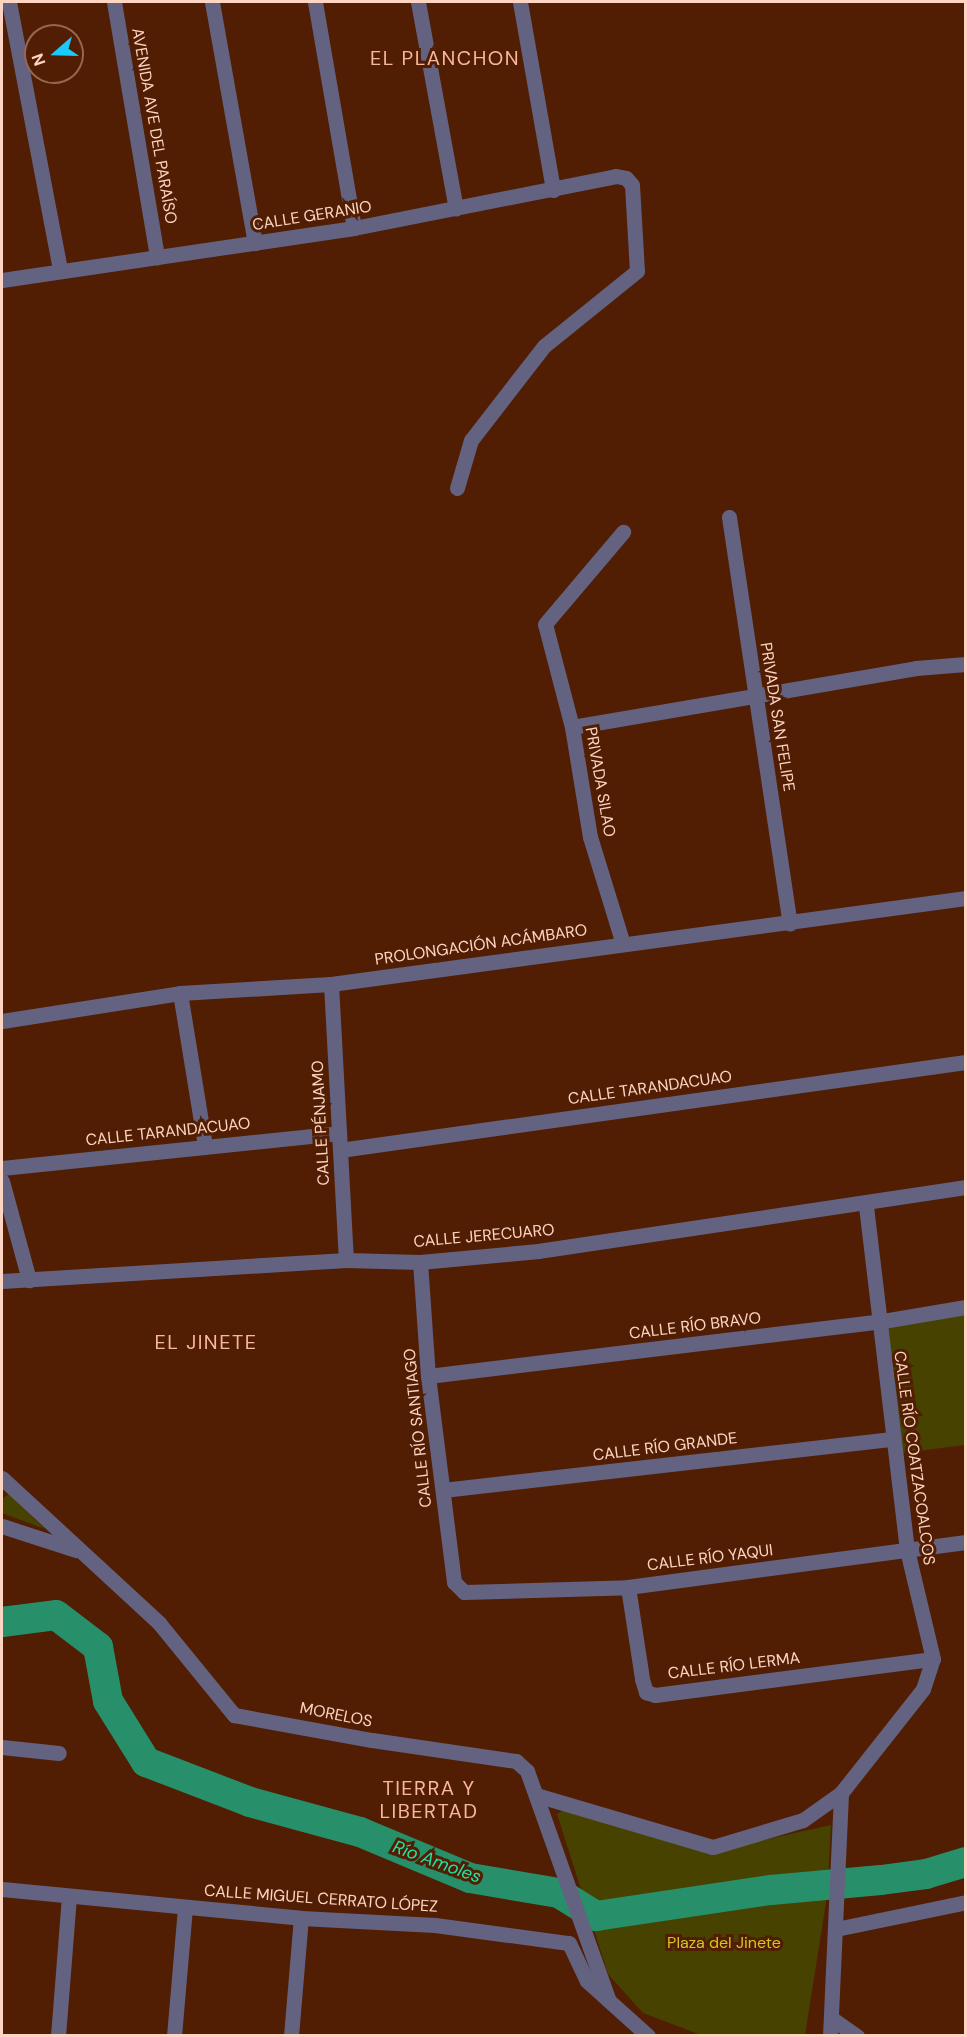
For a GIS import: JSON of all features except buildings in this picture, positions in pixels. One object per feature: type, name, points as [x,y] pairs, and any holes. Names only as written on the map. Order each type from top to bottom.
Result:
[{"type":"street","points":[[9,2],[60,270]]},
{"type":"street","name":"AVENIDA AVE DEL PARAÍSO","points":[[114,2],[157,257]]},
{"type":"street","points":[[212,2],[255,243]]},
{"type":"street","points":[[315,2],[354,228]]},
{"type":"street","points":[[418,2],[456,209]]},
{"type":"street","points":[[520,2],[553,190]]},
{"type":"street","name":"CALLE GERANIO","points":[[2,280],[354,228],[616,176],[626,178],[632,185],[637,271],[544,346],[471,440],[457,488]]},
{"type":"street","name":"PRIVADA SAN FELIPE","points":[[729,517],[790,923]]},
{"type":"street","name":"PRIVADA SILAO","points":[[623,532],[545,624],[572,727],[590,837],[623,944]]},
{"type":"street","points":[[572,727],[916,668],[966,664]]},
{"type":"street","name":"PROLONGACIÓN ACÁMBARO","points":[[2,1021],[180,993],[331,984],[966,898]]},
{"type":"street","name":"CALLE PÉNJAMO","points":[[331,984],[346,1260]]},
{"type":"street","points":[[180,993],[205,1145]]},
{"type":"street","name":"CALLE TARANDACUAO","points":[[340,1150],[966,1062]]},
{"type":"street","name":"CALLE TARANDACUAO","points":[[2,1168],[205,1145],[339,1133]]},
{"type":"street","points":[[2,1180],[29,1280]]},
{"type":"street","name":"CALLE JERECUARO","points":[[2,1281],[346,1260],[420,1262],[538,1251],[866,1204],[966,1187]]},
{"type":"street","name":"CALLE RÍO COATZACOALCOS","points":[[866,1204],[877,1322],[907,1550],[933,1659]]},
{"type":"street","name":"CALLE RÍO SANTIAGO","points":[[420,1262],[428,1376],[454,1582],[458,1588]]},
{"type":"street","name":"CALLE RÍO BRAVO","points":[[428,1376],[877,1322],[966,1307]]},
{"type":"street","name":"CALLE RÍO GRANDE","points":[[443,1490],[892,1439]]},
{"type":"street","points":[[4,1485],[82,1551]]},
{"type":"street","points":[[2,1526],[82,1551]]},
{"type":"street","name":"CALLE RÍO YAQUI","points":[[458,1588],[464,1592],[628,1587],[966,1542]]},
{"type":"street","name":"MORELOS","points":[[82,1551],[159,1623],[234,1714],[372,1740],[516,1761],[527,1771],[608,1999]]},
{"type":"street","name":"CALLE RÍO LERMA","points":[[628,1587],[642,1679],[646,1692],[656,1695],[933,1659]]},
{"type":"street","points":[[536,1795],[713,1847],[803,1820],[841,1792],[923,1689],[933,1659]]},
{"type":"street","points":[[2,1747],[59,1753]]},
{"type":"street","points":[[830,2036],[841,1792]]},
{"type":"street","name":"CALLE MIGUEL CERRATO LÓPEZ","points":[[2,1889],[301,1918],[435,1925],[569,1943],[587,1981],[608,1999]]},
{"type":"street","points":[[58,2036],[69,1896]]},
{"type":"street","points":[[836,1929],[966,1902]]},
{"type":"street","points":[[174,2036],[185,1908]]},
{"type":"street","points":[[291,2036],[301,1918]]},
{"type":"street","points":[[608,1999],[648,2036]]},
{"type":"street","points":[[831,2018],[857,2036]]},
{"type":"green space","points":[[965,1307],[965,1445],[894,1454],[877,1322]]},
{"type":"green space","points":[[9,1494],[45,1529],[2,1513],[2,1499]]},
{"type":"green space","name":"Plaza del Jinete","points":[[565,1809],[708,1852],[831,1825],[827,1896],[805,2035],[701,2035],[643,2013],[608,1974],[557,1814]]},
{"type":"waterway","name":"Río Amoles","points":[[2,1622],[56,1615],[98,1647],[108,1701],[146,1762],[250,1802],[360,1832],[470,1878],[559,1893],[596,1916],[771,1890],[926,1874],[966,1862]]},
{"type":"district","name":"EL PLANCHON","points":[[445,58]]},
{"type":"district","name":"EL JINETE","points":[[206,1342]]},
{"type":"district","name":"TIERRA Y LIBERTAD","points":[[429,1800]]}]
